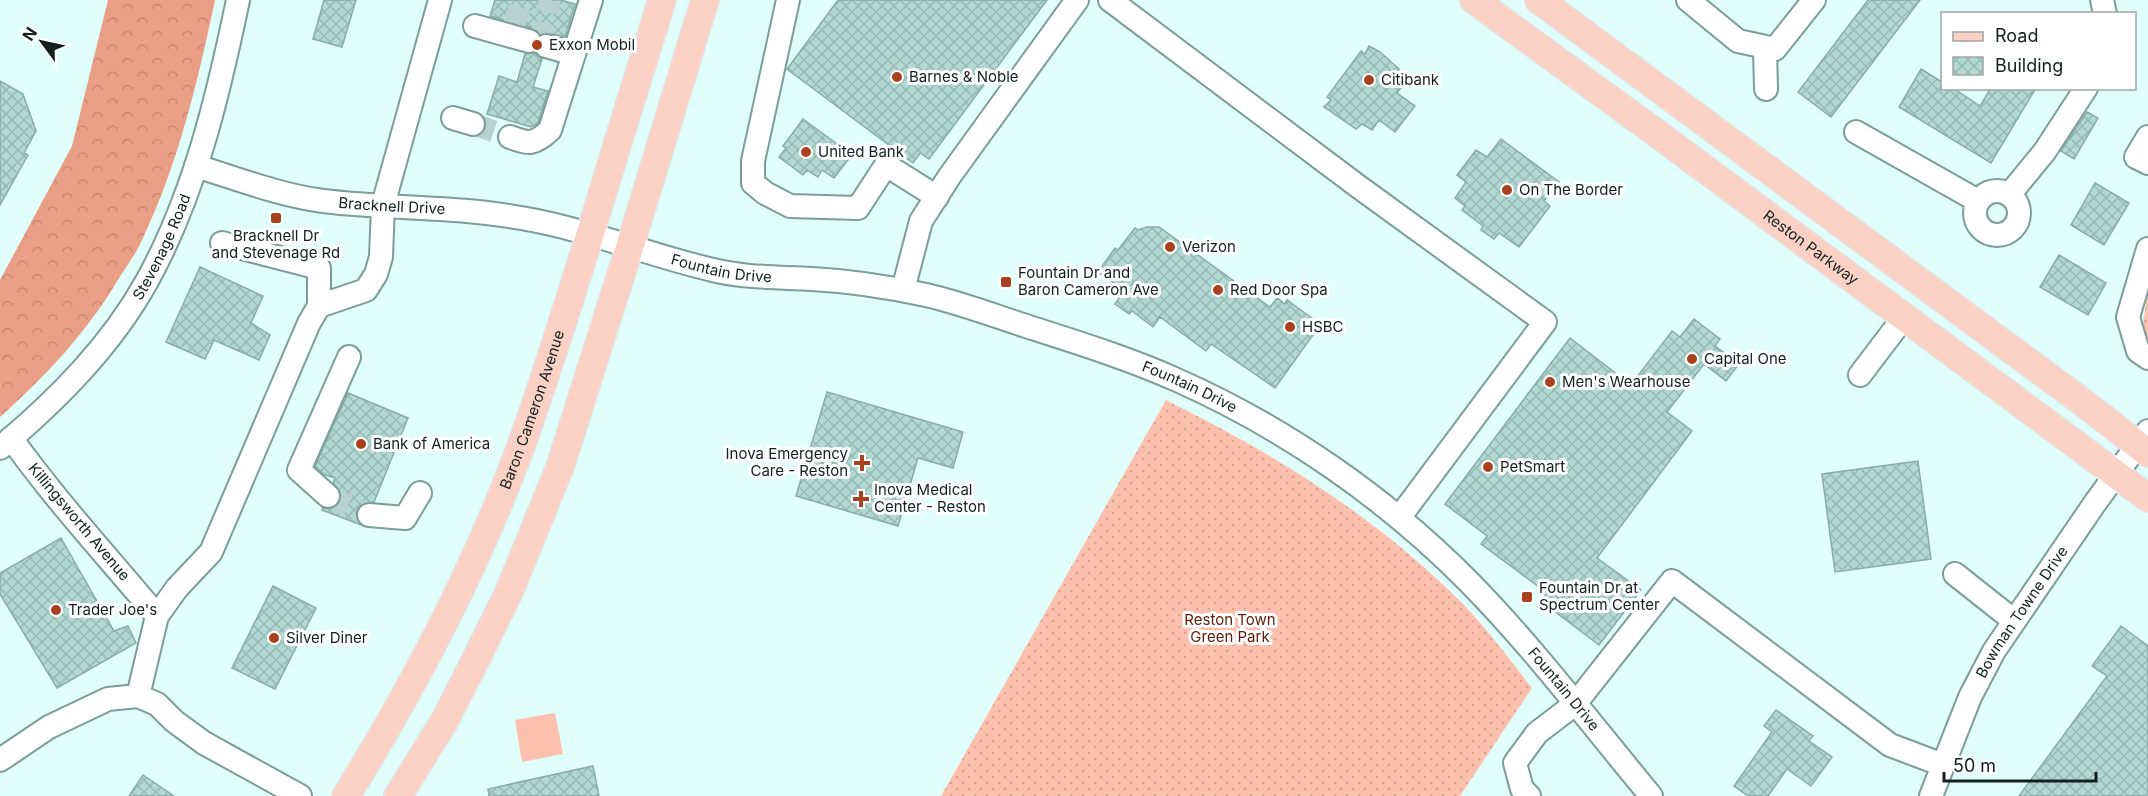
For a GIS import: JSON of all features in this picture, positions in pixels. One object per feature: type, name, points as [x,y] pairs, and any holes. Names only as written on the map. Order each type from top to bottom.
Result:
[{"type":"main road","name":"Baron Cameron Avenue","points":[[346,796],[414,680],[468,574],[492,519],[545,379],[662,0]]},
{"type":"main road","points":[[398,796],[445,720],[509,592],[560,467],[705,0]]},
{"type":"main road","name":"Reston Parkway","points":[[1474,0],[2148,498]]},
{"type":"main road","points":[[1539,0],[2085,404],[2145,443]]},
{"type":"street","name":"Stevenage Road","points":[[6,443],[39,415],[75,377],[119,324],[146,282],[176,222],[196,166],[226,60],[238,0]]},
{"type":"street","points":[[319,306],[366,290],[376,274],[381,257],[383,205],[440,0]]},
{"type":"street","points":[[510,137],[528,143],[540,140],[550,130],[591,0]]},
{"type":"street","points":[[788,0],[753,161],[753,183],[765,193],[790,206],[858,208],[886,165],[937,197]]},
{"type":"street","points":[[903,290],[921,221],[949,177],[1077,0]]},
{"type":"street","points":[[1110,0],[1350,180],[1545,322],[1399,518]]},
{"type":"street","points":[[1688,0],[1738,41],[1775,49],[1814,0]]},
{"type":"street","points":[[475,26],[574,54]]},
{"type":"street","points":[[1765,48],[1766,89]]},
{"type":"street","points":[[2009,195],[2045,151],[2085,90]]},
{"type":"street","points":[[1856,132],[1978,201]]},
{"type":"street","points":[[2148,137],[2136,157],[2148,163]]},
{"type":"street","name":"Bracknell Drive","points":[[196,166],[276,192],[322,201],[484,212],[561,226],[590,235]]},
{"type":"street","points":[[1998,191],[2009,195],[2017,203],[2019,214],[2016,225],[2007,233],[1996,236],[1985,232],[1977,224],[1975,212],[1978,201],[1987,194],[1998,191]]},
{"type":"street","name":"Fountain Drive","points":[[590,235],[715,271],[762,278],[848,282],[933,297],[1052,334],[1178,380],[1244,413],[1305,449],[1359,487],[1399,518],[1468,580],[1517,633],[1651,796]]},
{"type":"street","points":[[138,696],[158,616],[177,588],[211,552],[304,333],[319,306],[319,268],[222,243]]},
{"type":"street","points":[[2148,249],[2128,318],[2138,351],[2148,358]]},
{"type":"street","points":[[1860,375],[1904,317]]},
{"type":"street","points":[[328,496],[299,470],[350,357]]},
{"type":"street","name":"Killingsworth Avenue","points":[[6,443],[96,542],[158,616]]},
{"type":"street","name":"Bowman Towne Drive","points":[[1931,796],[1970,697],[1994,651],[2013,620],[2116,474],[2145,443]]},
{"type":"street","points":[[369,515],[405,518],[420,493]]},
{"type":"street","points":[[1955,574],[2013,620]]},
{"type":"street","points":[[1529,796],[1522,789],[1515,763],[1537,733],[1575,704],[1672,581],[1890,745],[1943,765]]},
{"type":"street","points":[[0,760],[49,727],[108,699],[138,696],[156,704],[174,721],[204,743],[300,796]]},
{"type":"green space","points":[[108,0],[215,0],[186,122],[166,182],[140,244],[81,333],[35,385],[0,417],[0,280],[72,146]]},
{"type":"green space","points":[[2148,287],[2148,342],[2143,325]]},
{"type":"green space","name":"Reston Town Green Park","points":[[1166,400],[1285,465],[1360,515],[1396,543],[1463,604],[1532,688],[1460,796],[941,796]]},
{"type":"green space","points":[[555,713],[563,754],[522,762],[515,720]]},
{"type":"building","points":[[324,0],[356,0],[342,47],[313,39]]},
{"type":"building","name":"Exxon Mobil","points":[[495,0],[561,0],[575,4],[565,37],[549,33],[540,34],[533,28],[490,16]]},
{"type":"building","points":[[838,0],[1047,0],[929,159],[920,153],[913,163],[787,69]]},
{"type":"building","points":[[1868,0],[1920,0],[1831,117],[1798,92]]},
{"type":"building","name":"Citibank","points":[[1369,46],[1380,52],[1399,69],[1395,77],[1404,84],[1397,93],[1415,106],[1395,132],[1379,120],[1372,130],[1362,124],[1356,129],[1324,107],[1331,100],[1327,97],[1361,51],[1365,54]]},
{"type":"building","points":[[535,53],[542,59],[533,87],[548,91],[538,123],[531,127],[487,114],[499,76],[517,82],[525,54]]},
{"type":"building","points":[[1921,69],[1941,81],[1941,90],[1956,90],[1980,106],[1990,90],[2035,90],[1991,163],[1899,107]]},
{"type":"building","points":[[0,81],[23,94],[36,131],[24,153],[28,155],[0,205]]},
{"type":"building","points":[[2087,112],[2098,118],[2074,159],[2061,151]]},
{"type":"building","points":[[803,119],[852,155],[834,178],[822,170],[818,177],[807,170],[803,175],[779,157],[786,148],[783,146]]},
{"type":"building","name":"On The Border","points":[[1501,139],[1559,182],[1544,201],[1550,206],[1519,247],[1499,233],[1494,239],[1481,230],[1483,226],[1462,210],[1465,206],[1455,198],[1466,182],[1457,175],[1476,150],[1487,157]]},
{"type":"building","points":[[2095,183],[2129,203],[2104,245],[2071,225]]},
{"type":"building","points":[[1159,227],[1270,307],[1277,298],[1285,304],[1287,300],[1313,319],[1310,322],[1318,328],[1275,388],[1211,344],[1206,351],[1160,317],[1153,327],[1132,311],[1129,314],[1115,304],[1124,290],[1098,272],[1115,248],[1118,250],[1135,228],[1138,230]]},
{"type":"building","points":[[2059,255],[2106,283],[2088,315],[2040,287]]},
{"type":"building","points":[[200,267],[263,296],[251,323],[270,335],[259,360],[214,340],[205,359],[166,342]]},
{"type":"building","points":[[1694,319],[1720,339],[1715,346],[1739,364],[1726,381],[1704,364],[1667,412],[1692,431],[1597,558],[1641,590],[1599,645],[1541,601],[1547,593],[1481,544],[1487,536],[1445,504],[1570,338],[1631,385],[1672,331],[1680,337]]},
{"type":"building","name":"Inova Emergency Care - Reston","points":[[827,392],[963,432],[953,468],[918,458],[898,526],[796,496]]},
{"type":"building","name":"Bank of America","points":[[348,393],[408,418],[374,502],[364,503],[358,508],[356,514],[361,525],[322,510],[323,508],[332,509],[338,505],[341,492],[333,483],[335,478],[323,474],[315,466]]},
{"type":"building","points":[[1918,461],[1931,559],[1835,572],[1822,474]]},
{"type":"building","name":"Trader Joe's","points":[[61,538],[114,631],[128,626],[136,643],[57,688],[0,594],[0,573]]},
{"type":"building","name":"Silver Diner","points":[[273,586],[316,608],[275,689],[232,668]]},
{"type":"building","points":[[2121,626],[2148,646],[2148,796],[2019,796],[2107,676],[2092,666]]},
{"type":"building","points":[[1776,710],[1813,736],[1809,741],[1832,757],[1811,786],[1787,769],[1768,796],[1748,796],[1734,786],[1772,732],[1764,726]]},
{"type":"building","points":[[593,766],[599,796],[489,796],[488,789]]},
{"type":"building","points":[[143,775],[174,796],[129,796]]},
{"type":"tunnel","points":[[513,28],[522,0]]},
{"type":"tunnel","points":[[538,44],[550,0]]},
{"type":"tunnel","points":[[473,124],[510,137]]},
{"type":"tunnel","points":[[328,496],[369,515]]},
{"type":"place","name":"Exxon Mobil","points":[[537,45]]},
{"type":"place","name":"Barnes & Noble","points":[[897,77]]},
{"type":"place","name":"Citibank","points":[[1369,80]]},
{"type":"place","name":"United Bank","points":[[806,152]]},
{"type":"place","name":"On The Border","points":[[1507,190]]},
{"type":"place","name":"Bracknell Dr and Stevenage Rd","points":[[276,218]]},
{"type":"place","name":"Verizon","points":[[1170,247]]},
{"type":"place","name":"Fountain Dr and Baron Cameron Ave","points":[[1006,282]]},
{"type":"place","name":"Red Door Spa","points":[[1218,290]]},
{"type":"place","name":"HSBC","points":[[1290,327]]},
{"type":"place","name":"Capital One","points":[[1692,359]]},
{"type":"place","name":"Men's Wearhouse","points":[[1550,382]]},
{"type":"place","name":"Bank of America","points":[[361,444]]},
{"type":"place","name":"Inova Emergency Care - Reston","points":[[862,463]]},
{"type":"place","name":"PetSmart","points":[[1488,467]]},
{"type":"place","name":"Inova Medical Center - Reston","points":[[861,499]]},
{"type":"place","name":"Fountain Dr at Spectrum Center","points":[[1527,597]]},
{"type":"place","name":"Trader Joe's","points":[[56,610]]},
{"type":"place","name":"Silver Diner","points":[[274,638]]}]
